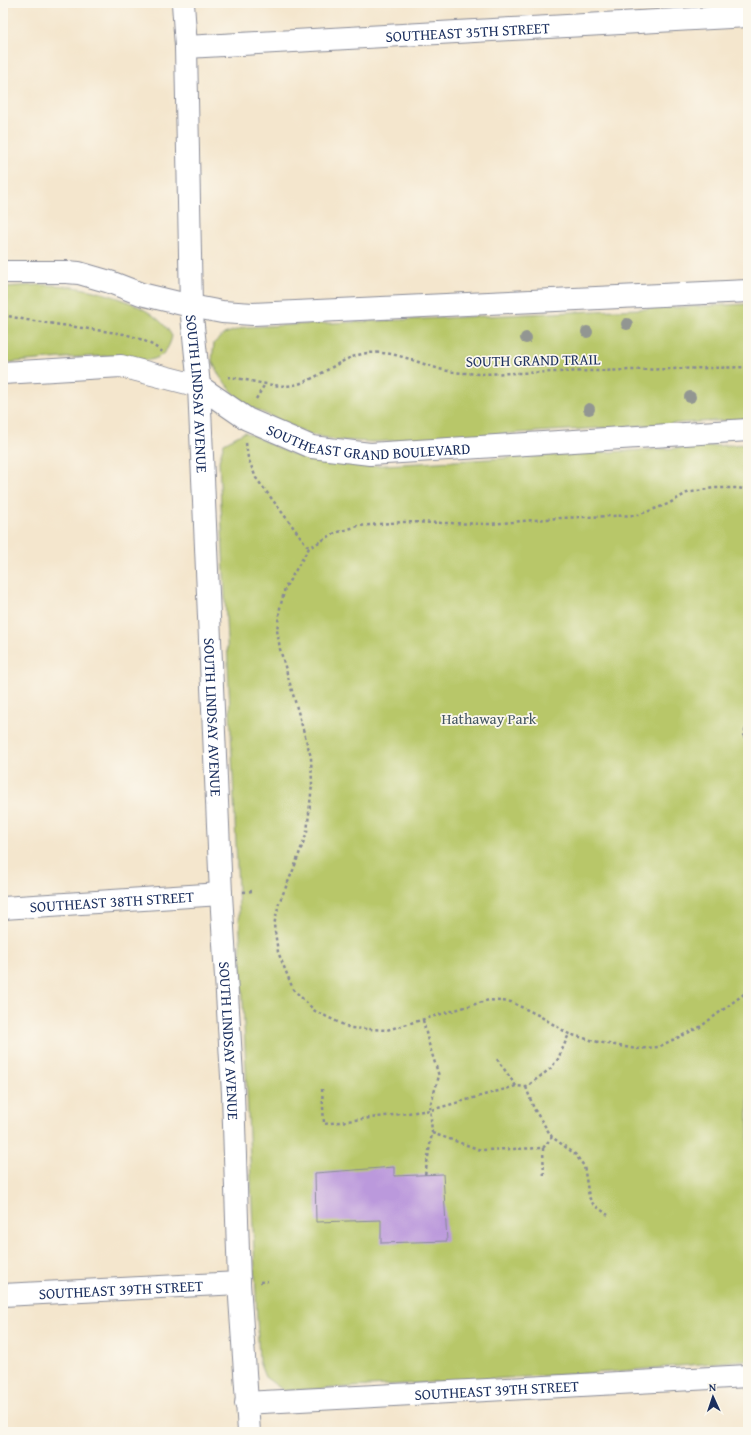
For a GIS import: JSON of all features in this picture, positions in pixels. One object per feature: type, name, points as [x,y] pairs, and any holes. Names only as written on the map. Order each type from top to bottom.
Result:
[{"type":"street","name":"SOUTH LINDSAY AVENUE","points":[[183,3],[186,47],[191,306],[199,377],[221,894],[234,1092],[239,1283],[248,1432]]},
{"type":"street","name":"SOUTHEAST 35TH STREET","points":[[186,47],[748,16]]},
{"type":"street","points":[[3,272],[79,273],[110,282],[141,294],[191,306],[222,312],[252,314],[748,291]]},
{"type":"street","name":"SOUTHEAST GRAND BOULEVARD","points":[[3,373],[122,366],[199,377],[247,419],[312,446],[370,454],[748,430]]},
{"type":"street","name":"SOUTHEAST 38TH STREET","points":[[3,908],[221,894]]},
{"type":"street","name":"SOUTHEAST 39TH STREET","points":[[3,1295],[239,1283]]},
{"type":"street","name":"SOUTHEAST 39TH STREET","points":[[246,1402],[748,1376]]},
{"type":"path","name":"SOUTH GRAND TRAIL","points":[[3,315],[27,320],[130,335],[154,345],[199,377],[220,377],[265,384],[296,384],[310,380],[353,357],[368,353],[403,356],[447,370],[478,374],[748,367]]},
{"type":"path","points":[[265,384],[250,408],[247,419],[245,432],[248,458],[256,478],[309,548]]},
{"type":"path","points":[[748,490],[738,488],[713,488],[687,493],[668,504],[638,515],[559,518],[489,524],[402,522],[358,526],[335,533],[309,548],[285,588],[277,630],[280,649],[312,757],[312,785],[307,832],[279,903],[274,926],[278,952],[293,989],[315,1011],[350,1028],[387,1030],[489,1000],[511,1002],[538,1014],[570,1034],[598,1042],[636,1049],[658,1048],[700,1027],[748,991]]},
{"type":"path","points":[[748,717],[744,736],[748,750]]},
{"type":"path","points":[[423,1020],[438,1076],[430,1106],[432,1133],[425,1175]]},
{"type":"path","points":[[322,1089],[324,1124],[431,1110],[516,1086],[526,1087],[550,1069],[558,1059],[570,1034]]},
{"type":"path","points":[[497,1058],[516,1086]]},
{"type":"path","points":[[526,1087],[534,1109],[552,1137],[576,1154],[584,1166],[590,1197],[593,1204],[608,1215]]},
{"type":"path","points":[[432,1133],[481,1150],[543,1148]]},
{"type":"path","points":[[544,1178],[543,1148],[552,1137]]},
{"type":"green space","points":[[38,285],[79,288],[125,300],[153,315],[164,325],[172,336],[170,343],[161,355],[149,360],[139,360],[119,356],[100,356],[3,363],[3,287]]},
{"type":"green space","points":[[748,304],[748,419],[372,442],[336,440],[309,434],[251,407],[237,397],[220,377],[212,361],[214,343],[224,334],[245,327]]},
{"type":"green space","name":"Hathaway Park","points":[[245,432],[286,452],[301,457],[326,462],[368,466],[748,444],[748,1360],[610,1372],[284,1391],[265,1377],[259,1362],[219,461],[224,443]]},
{"type":"building","points":[[394,1167],[394,1176],[443,1174],[447,1241],[381,1243],[381,1220],[316,1222],[315,1173]]}]
